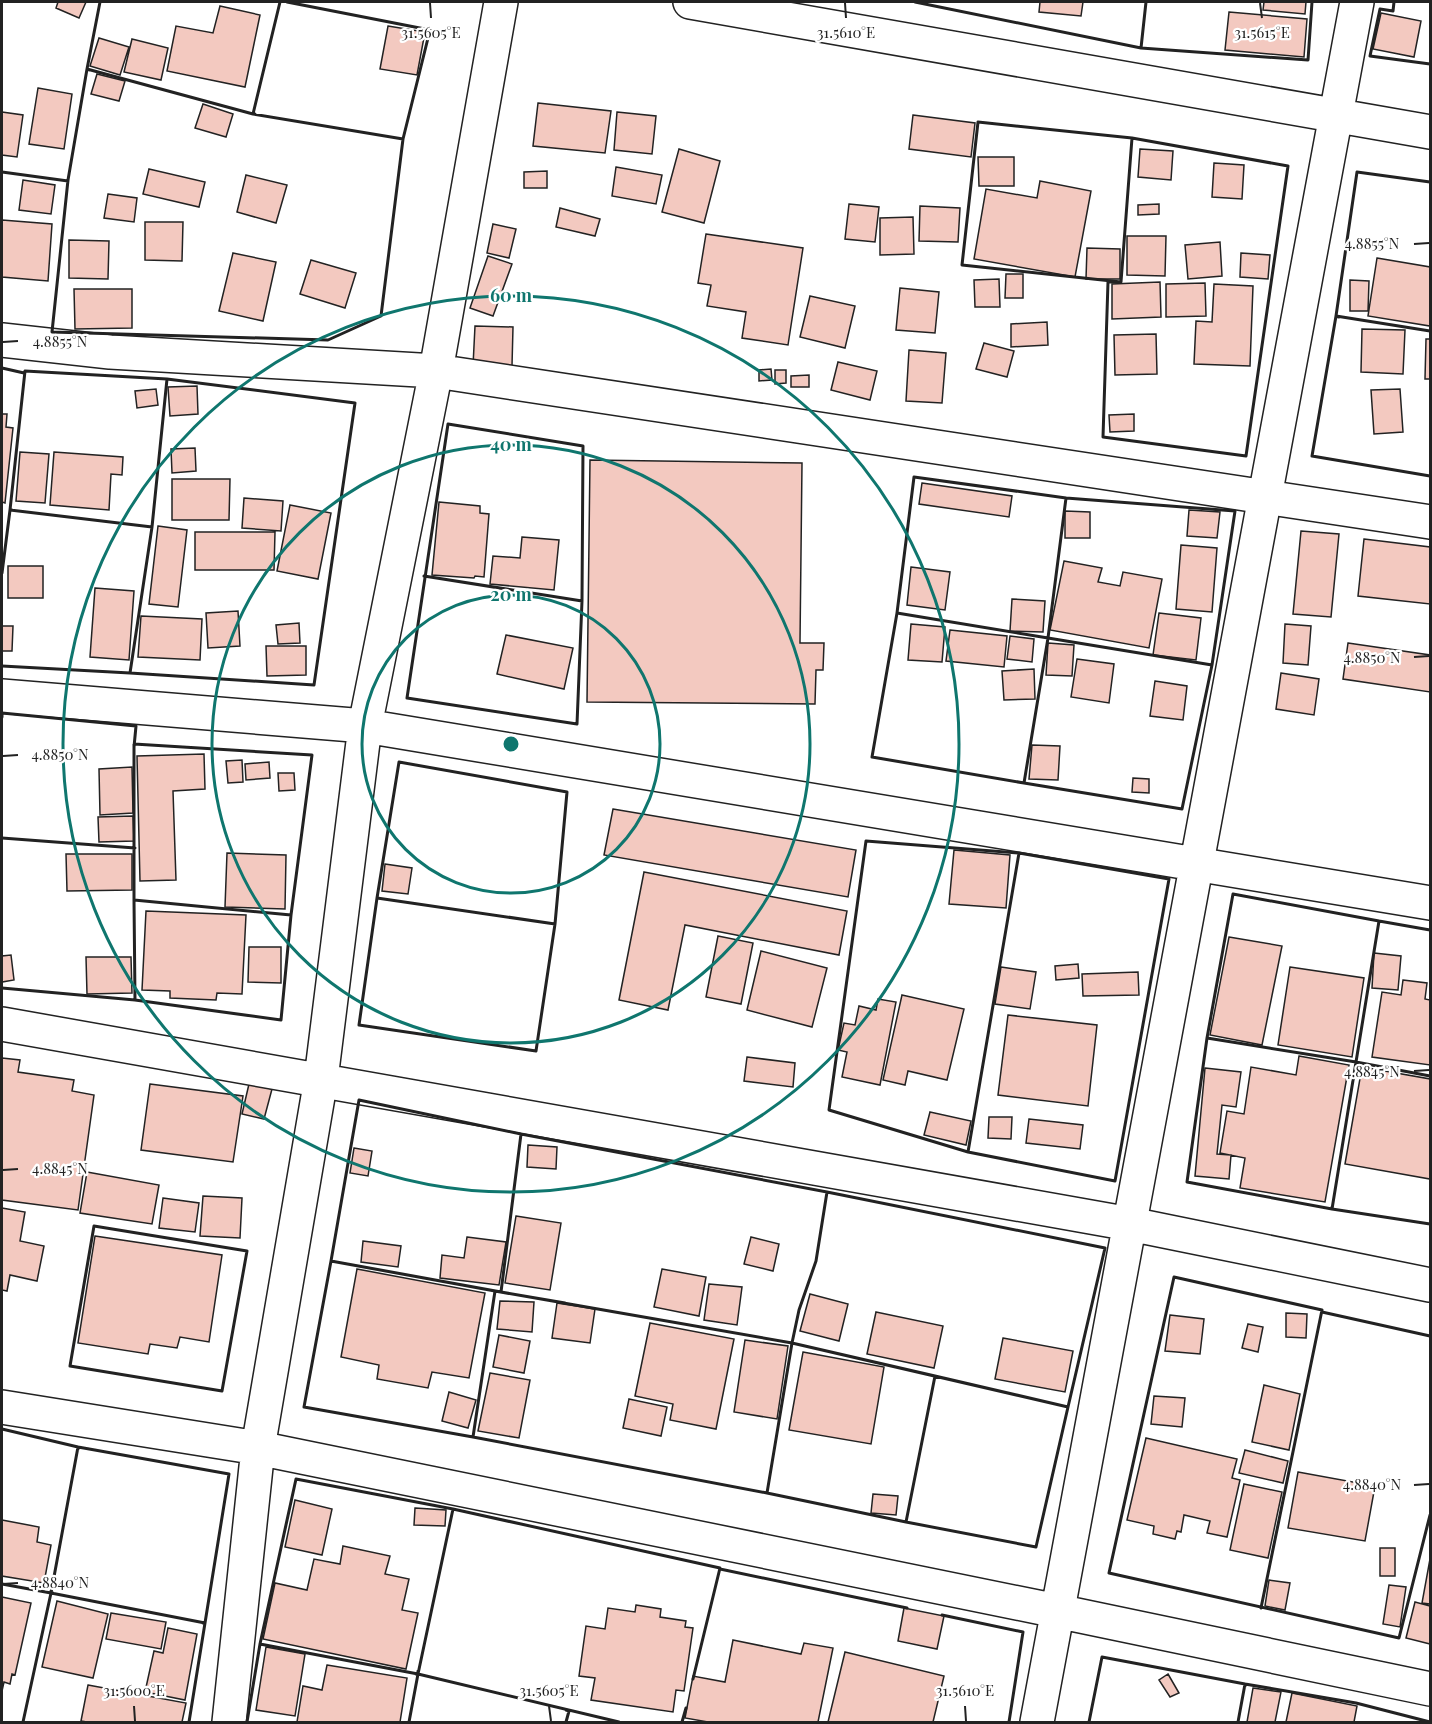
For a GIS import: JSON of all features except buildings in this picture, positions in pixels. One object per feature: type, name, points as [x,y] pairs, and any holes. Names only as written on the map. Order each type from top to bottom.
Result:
[{"type":"street","points":[[229,1722],[258,1448],[321,1079],[365,726],[436,371],[501,2]]},
{"type":"street","points":[[690,2],[1431,132]]},
{"type":"street","points":[[1037,1722],[1358,2]]},
{"type":"street","points":[[2,340],[110,352],[436,371],[1431,522]]},
{"type":"street","points":[[2,696],[365,726],[1431,903]]},
{"type":"street","points":[[2,1024],[1130,1224],[1431,1285]]},
{"type":"street","points":[[2,1407],[258,1448],[1431,1689]]},
{"type":"wall","points":[[90,70],[87,69],[100,2]]},
{"type":"wall","points":[[255,114],[253,114],[280,2]]},
{"type":"wall","points":[[287,2],[430,30],[403,139]]},
{"type":"wall","points":[[915,2],[1141,48],[1146,2]]},
{"type":"wall","points":[[1141,46],[1141,48],[1308,60],[1312,2]]},
{"type":"wall","points":[[1394,2],[1393,11],[1380,9],[1370,56],[1430,64]]},
{"type":"wall","points":[[87,69],[253,114],[403,139],[381,316],[328,340],[52,332],[68,180],[87,69]]},
{"type":"wall","points":[[978,122],[1132,138],[1121,282],[962,265],[978,122]]},
{"type":"wall","points":[[1132,138],[1288,166],[1246,456],[1103,437],[1108,282],[1121,282],[1132,138]]},
{"type":"wall","points":[[2,172],[68,181]]},
{"type":"wall","points":[[1339,317],[1336,316],[1357,172],[1430,182]]},
{"type":"wall","points":[[1430,331],[1336,316],[1312,456],[1430,476]]},
{"type":"wall","points":[[2,368],[24,373]]},
{"type":"wall","points":[[25,371],[167,379],[152,527],[10,510],[25,371]]},
{"type":"wall","points":[[167,379],[355,403],[314,685],[130,673],[152,527],[167,379]]},
{"type":"wall","points":[[424,576],[582,601],[577,724],[407,698],[448,424],[583,446],[582,601],[424,576]]},
{"type":"wall","points":[[914,477],[1066,498],[1048,638],[897,613],[914,477]]},
{"type":"wall","points":[[1066,498],[1235,511],[1212,665],[1048,638],[1066,498]]},
{"type":"wall","points":[[2,573],[10,510],[12,510]]},
{"type":"wall","points":[[897,613],[1048,638],[1024,783],[872,757],[897,613]]},
{"type":"wall","points":[[1048,638],[1212,665],[1182,809],[1024,783],[1048,638]]},
{"type":"wall","points":[[2,666],[130,673]]},
{"type":"wall","points":[[2,717],[2,713],[136,726],[134,747]]},
{"type":"wall","points":[[134,744],[312,755],[291,915],[134,900],[134,744]]},
{"type":"wall","points":[[377,898],[555,924],[536,1051],[359,1025],[377,898],[399,762],[567,792],[555,924],[377,898]]},
{"type":"wall","points":[[2,838],[135,848]]},
{"type":"wall","points":[[866,841],[1019,853],[968,1152],[829,1110],[866,841]]},
{"type":"wall","points":[[1019,853],[1169,879],[1115,1181],[968,1152],[1019,853]]},
{"type":"wall","points":[[1233,894],[1379,921],[1356,1062],[1207,1038],[1233,894]]},
{"type":"wall","points":[[134,900],[291,915],[281,1020],[135,1000],[134,900]]},
{"type":"wall","points":[[1379,921],[1430,930]]},
{"type":"wall","points":[[2,988],[135,1000],[135,998]]},
{"type":"wall","points":[[1207,1038],[1356,1062],[1332,1209],[1187,1182],[1207,1038]]},
{"type":"wall","points":[[1356,1062],[1430,1076]]},
{"type":"wall","points":[[359,1100],[521,1134],[501,1292],[331,1261],[359,1100]]},
{"type":"wall","points":[[495,1291],[501,1292],[521,1134],[827,1192],[816,1261],[799,1310],[792,1343],[592,1308]]},
{"type":"wall","points":[[827,1192],[1105,1248],[1068,1407],[792,1343],[799,1310],[816,1261],[827,1192]]},
{"type":"wall","points":[[1332,1207],[1332,1209],[1430,1224]]},
{"type":"wall","points":[[94,1226],[247,1251],[222,1391],[70,1366],[94,1226]]},
{"type":"wall","points":[[331,1261],[495,1291],[473,1437],[304,1407],[331,1261]]},
{"type":"wall","points":[[1261,1608],[1322,1310],[1174,1277],[1109,1573],[1399,1638],[1430,1515]]},
{"type":"wall","points":[[495,1291],[792,1343],[767,1493],[473,1437],[495,1291]]},
{"type":"wall","points":[[501,1292],[565,1303]]},
{"type":"wall","points":[[1322,1312],[1430,1336]]},
{"type":"wall","points":[[792,1343],[935,1376],[906,1522],[767,1493],[792,1343]]},
{"type":"wall","points":[[935,1376],[1068,1407],[1036,1547],[906,1522],[935,1376]]},
{"type":"wall","points":[[2,1429],[78,1447],[78,1449]]},
{"type":"wall","points":[[78,1447],[229,1474],[205,1623],[51,1593],[78,1447]]},
{"type":"wall","points":[[453,1509],[418,1674],[260,1644],[296,1479],[453,1509],[720,1568],[693,1679]]},
{"type":"wall","points":[[720,1569],[907,1608]]},
{"type":"wall","points":[[2,1584],[51,1593],[51,1591]]},
{"type":"wall","points":[[23,1722],[51,1593],[53,1593]]},
{"type":"wall","points":[[942,1615],[1023,1632],[1009,1722]]},
{"type":"wall","points":[[189,1722],[205,1623],[203,1623]]},
{"type":"wall","points":[[247,1722],[260,1644]]},
{"type":"wall","points":[[1089,1722],[1102,1657],[1245,1684],[1238,1722]]},
{"type":"wall","points":[[418,1671],[418,1674],[619,1722]]},
{"type":"wall","points":[[409,1722],[418,1674],[416,1674]]},
{"type":"wall","points":[[1245,1686],[1245,1684],[1356,1703],[1430,1722]]},
{"type":"wall","points":[[682,1722],[686,1708]]},
{"type":"wall","points":[[566,1710],[569,1711],[566,1722]]}]
